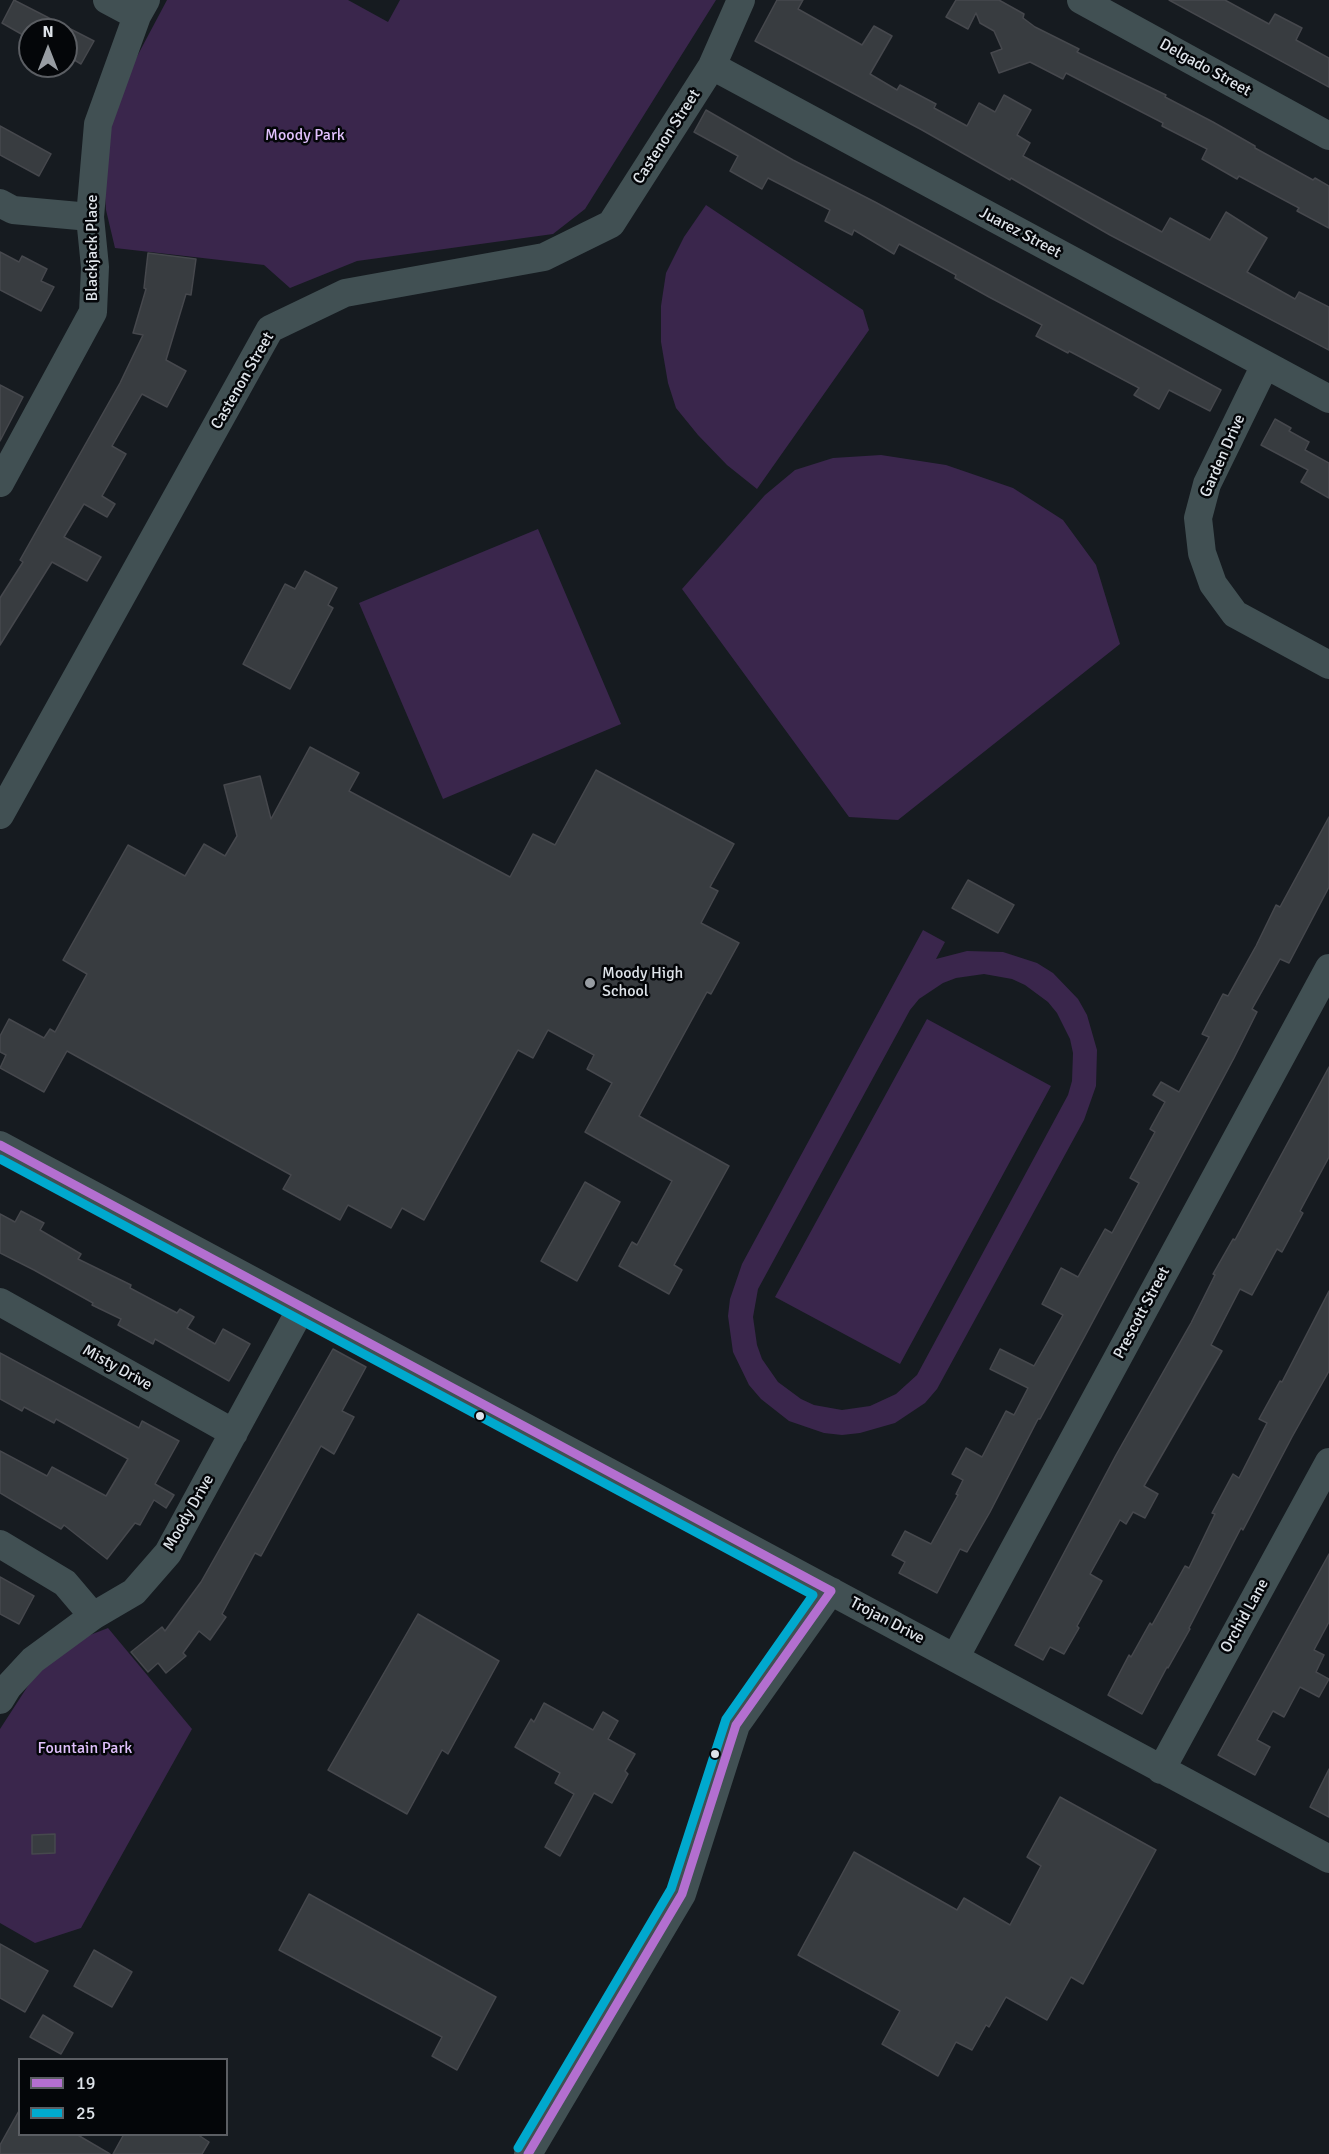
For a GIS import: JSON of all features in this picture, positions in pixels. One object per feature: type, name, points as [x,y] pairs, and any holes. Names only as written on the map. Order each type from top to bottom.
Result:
[{"type":"street","points":[[107,0],[142,8]]},
{"type":"street","points":[[712,66],[741,0]]},
{"type":"street","name":"Delgado Street","points":[[1081,0],[1329,136]]},
{"type":"street","name":"Blackjack Place","points":[[2,474],[93,312],[95,267],[90,217],[98,124],[142,8]]},
{"type":"street","name":"Juarez Street","points":[[712,66],[1329,399]]},
{"type":"street","name":"Castenon Street","points":[[0,815],[270,329],[345,293],[544,257],[611,224],[712,66]]},
{"type":"street","points":[[0,203],[13,210],[90,217]]},
{"type":"street","name":"Garden Drive","points":[[1265,366],[1207,484],[1198,518],[1202,553],[1213,584],[1235,614],[1329,665]]},
{"type":"street","name":"Prescott Street","points":[[955,1658],[1329,968]]},
{"type":"street","name":"Trojan Drive","points":[[0,1145],[1329,1859]]},
{"type":"street","name":"Misty Drive","points":[[0,1302],[234,1433]]},
{"type":"street","name":"Moody Drive","points":[[0,1700],[8,1687],[33,1660],[93,1616],[134,1592],[168,1553],[302,1307]]},
{"type":"street","name":"Orchid Lane","points":[[1161,1770],[1329,1462]]},
{"type":"street","points":[[0,1544],[65,1583],[93,1616]]},
{"type":"street","points":[[528,2154],[682,1894],[735,1725],[831,1591]]},
{"type":"green space","name":"Moody Park","points":[[167,0],[348,0],[388,22],[400,0],[716,0],[585,209],[553,234],[357,261],[290,288],[264,265],[115,248],[106,210],[103,169],[111,122],[133,64]]},
{"type":"green space","points":[[706,205],[863,310],[869,330],[757,489],[727,465],[698,435],[676,408],[668,383],[661,342],[661,306],[666,273],[684,237]]},
{"type":"green space","points":[[881,455],[946,465],[1013,488],[1063,520],[1096,565],[1120,644],[898,820],[849,817],[682,589],[765,495],[795,470],[833,458]]},
{"type":"green space","points":[[538,529],[621,724],[443,799],[359,603]]},
{"type":"green space","points":[[923,930],[945,942],[936,959],[967,951],[1003,952],[1037,963],[1053,973],[1078,999],[1087,1015],[1097,1050],[1096,1086],[1084,1120],[937,1389],[925,1403],[895,1423],[860,1433],[842,1435],[824,1433],[789,1421],[761,1399],[749,1385],[733,1352],[728,1316],[730,1299],[742,1264]],"holes":[[[984,974],[1012,979],[1025,985],[1048,1002],[1057,1013],[1070,1039],[1073,1053],[1072,1081],[1068,1095],[917,1375],[896,1394],[870,1406],[842,1410],[814,1405],[801,1399],[778,1382],[762,1359],[757,1345],[753,1317],[758,1289],[910,1010],[919,999],[943,983],[956,978]]]},
{"type":"green space","points":[[927,1019],[1051,1086],[900,1364],[775,1297]]},
{"type":"green space","name":"Fountain Park","points":[[108,1628],[192,1729],[81,1928],[35,1943],[0,1923],[0,1729],[37,1672],[72,1642]]},
{"type":"building","points":[[14,0],[49,18],[18,18],[18,32],[2,23]]},
{"type":"building","points":[[777,0],[803,0],[798,9],[862,45],[874,26],[892,36],[870,74],[897,90],[900,85],[936,104],[934,108],[967,126],[979,103],[995,112],[1004,95],[1031,110],[1017,135],[1030,143],[1023,156],[1162,232],[1170,218],[1210,240],[1226,212],[1267,238],[1247,272],[1295,299],[1299,292],[1329,307],[1329,350],[1110,235],[1011,178],[1010,180],[755,41]]},
{"type":"building","points":[[956,0],[999,0],[1024,14],[1023,18],[1035,27],[1079,49],[1077,52],[1166,95],[1165,97],[1213,122],[1255,148],[1313,180],[1315,178],[1329,186],[1329,228],[1297,211],[1299,208],[1239,176],[1237,179],[1202,159],[1207,149],[1162,126],[1163,123],[1066,73],[1063,79],[1030,62],[999,73],[991,53],[1002,49],[994,31],[980,23],[976,13],[968,29],[946,17]]},
{"type":"building","points":[[1169,0],[1225,0],[1269,24],[1275,14],[1302,28],[1296,40],[1329,58],[1329,87]]},
{"type":"building","points":[[78,33],[94,41],[81,64],[78,62]]},
{"type":"building","points":[[706,110],[793,160],[875,202],[1221,390],[1210,411],[1169,390],[1159,409],[1134,395],[1139,388],[1036,336],[1042,325],[955,278],[956,275],[899,244],[894,254],[854,230],[852,235],[825,221],[830,210],[768,178],[762,189],[730,171],[738,156],[694,132]]},
{"type":"building","points":[[0,126],[51,154],[39,176],[0,155]]},
{"type":"building","points":[[0,252],[19,262],[22,256],[47,269],[41,281],[54,287],[41,311],[0,290]]},
{"type":"building","points":[[148,253],[196,259],[191,295],[186,294],[166,360],[186,371],[167,407],[142,394],[112,446],[126,454],[102,496],[115,504],[107,517],[84,504],[64,537],[101,557],[87,581],[52,562],[0,645],[0,598],[23,562],[20,560],[120,383],[143,335],[133,333],[146,289],[144,288]]},
{"type":"building","points":[[0,385],[23,397],[0,441]]},
{"type":"building","points":[[1275,419],[1291,428],[1289,431],[1309,442],[1305,450],[1329,463],[1329,498],[1301,482],[1308,470],[1261,445]]},
{"type":"building","points":[[305,571],[337,588],[328,605],[333,608],[290,689],[243,664],[285,584],[295,589]]},
{"type":"building","points":[[310,747],[359,773],[349,791],[510,877],[533,834],[555,845],[596,770],[734,844],[710,887],[718,891],[701,923],[739,943],[711,994],[707,992],[639,1116],[729,1166],[674,1265],[682,1270],[669,1294],[619,1266],[632,1242],[637,1245],[672,1181],[585,1132],[612,1083],[587,1069],[594,1055],[548,1030],[533,1058],[518,1050],[424,1220],[402,1208],[391,1228],[348,1205],[340,1220],[283,1189],[291,1175],[67,1051],[44,1092],[0,1068],[6,1055],[0,1052],[0,1036],[9,1019],[44,1038],[50,1029],[55,1032],[87,974],[63,960],[128,845],[185,876],[204,844],[225,856],[237,836],[224,785],[260,776],[271,819]]},
{"type":"building","points":[[1329,817],[1329,887],[1289,963],[1280,959],[1252,1009],[1257,1012],[1234,1058],[990,1512],[967,1552],[960,1549],[937,1593],[899,1573],[905,1562],[892,1555],[905,1531],[931,1544],[958,1495],[956,1494],[963,1480],[952,1474],[966,1448],[982,1457],[1006,1411],[1014,1415],[1028,1388],[990,1369],[1000,1349],[1034,1366],[1063,1315],[1042,1304],[1061,1268],[1078,1277],[1105,1229],[1112,1233],[1139,1183],[1130,1178],[1155,1132],[1150,1129],[1165,1102],[1153,1095],[1161,1082],[1179,1092],[1209,1037],[1202,1034],[1223,994],[1228,996],[1276,905],[1280,907]]},
{"type":"building","points":[[968,880],[1014,905],[998,933],[952,908]]},
{"type":"building","points":[[1329,1067],[1329,1157],[1300,1211],[1303,1213],[1282,1252],[1277,1249],[1252,1295],[1240,1289],[1211,1345],[1222,1351],[1144,1486],[1158,1494],[1145,1518],[1133,1512],[1126,1524],[1120,1520],[1090,1574],[1102,1581],[1077,1626],[1079,1628],[1064,1654],[1050,1647],[1043,1660],[1015,1645],[1116,1455],[1191,1323],[1215,1275],[1213,1274],[1233,1239],[1235,1240]]},
{"type":"building","points":[[585,1182],[620,1202],[577,1281],[541,1261]]},
{"type":"building","points":[[21,1211],[44,1223],[40,1230],[81,1254],[78,1259],[131,1285],[130,1288],[177,1313],[180,1309],[194,1317],[187,1328],[215,1344],[223,1329],[250,1344],[229,1381],[155,1339],[153,1344],[118,1325],[121,1319],[0,1253],[0,1214],[15,1222]]},
{"type":"building","points":[[1329,1291],[1329,1371],[1243,1530],[1241,1528],[1190,1629],[1142,1714],[1108,1695],[1129,1655],[1131,1657],[1150,1623],[1152,1625],[1185,1566],[1189,1568],[1215,1514],[1212,1513],[1233,1474],[1239,1478],[1267,1423],[1259,1419],[1280,1381],[1282,1382]]},
{"type":"building","points":[[333,1349],[366,1367],[342,1411],[354,1417],[334,1454],[321,1446],[261,1556],[255,1553],[222,1614],[226,1617],[210,1640],[199,1631],[183,1653],[186,1656],[166,1673],[158,1663],[148,1672],[131,1652],[162,1627],[165,1631],[201,1582]]},
{"type":"building","points":[[0,1353],[139,1428],[142,1421],[179,1441],[155,1484],[174,1495],[166,1508],[154,1500],[140,1525],[135,1523],[107,1559],[64,1525],[61,1529],[0,1493],[0,1451],[47,1476],[52,1467],[106,1496],[128,1459],[56,1419],[54,1423],[24,1407],[22,1411],[0,1399]]},
{"type":"building","points":[[1329,1554],[1329,1622],[1314,1650],[1324,1655],[1316,1672],[1329,1679],[1319,1697],[1300,1687],[1284,1717],[1273,1711],[1257,1740],[1270,1747],[1255,1775],[1218,1755]]},
{"type":"building","points":[[0,1577],[34,1596],[19,1624],[0,1614]]},
{"type":"building","points":[[418,1614],[499,1661],[448,1754],[442,1750],[407,1814],[328,1770]]},
{"type":"building","points":[[544,1703],[593,1730],[603,1712],[618,1721],[608,1739],[635,1754],[625,1771],[628,1774],[612,1803],[594,1793],[560,1856],[545,1847],[574,1794],[555,1783],[560,1773],[515,1747],[531,1719],[534,1722]]},
{"type":"building","points":[[1329,1769],[1329,1817],[1310,1807]]},
{"type":"building","points":[[1060,1797],[1156,1850],[1083,1984],[1071,1977],[1047,2020],[1006,1997],[989,2027],[986,2025],[972,2050],[956,2042],[938,2076],[882,2044],[900,2011],[798,1955],[854,1852],[957,1910],[964,1898],[1010,1925],[1041,1866],[1027,1857]]},
{"type":"building","points":[[55,1834],[55,1853],[32,1854],[32,1835]]},
{"type":"building","points":[[309,1894],[496,1997],[457,2070],[432,2056],[442,2037],[279,1950]]},
{"type":"building","points":[[0,1944],[48,1971],[25,2012],[0,1998]]},
{"type":"building","points":[[94,1950],[132,1972],[112,2007],[74,1986]]},
{"type":"building","points":[[43,2015],[73,2033],[61,2054],[30,2037]]},
{"type":"building","points":[[18,2113],[18,2136],[79,2136],[110,2154],[0,2154],[0,2145]]},
{"type":"building","points":[[123,2136],[200,2136],[209,2142],[202,2154],[113,2154]]},
{"type":"transit line","name":"19","points":[[0,1145],[831,1591],[736,1725],[682,1894],[528,2154]]},
{"type":"transit line","name":"25","points":[[0,1159],[813,1595],[726,1719],[671,1889],[518,2148]]},
{"type":"place","name":"Moody High School","points":[[590,983]]}]
